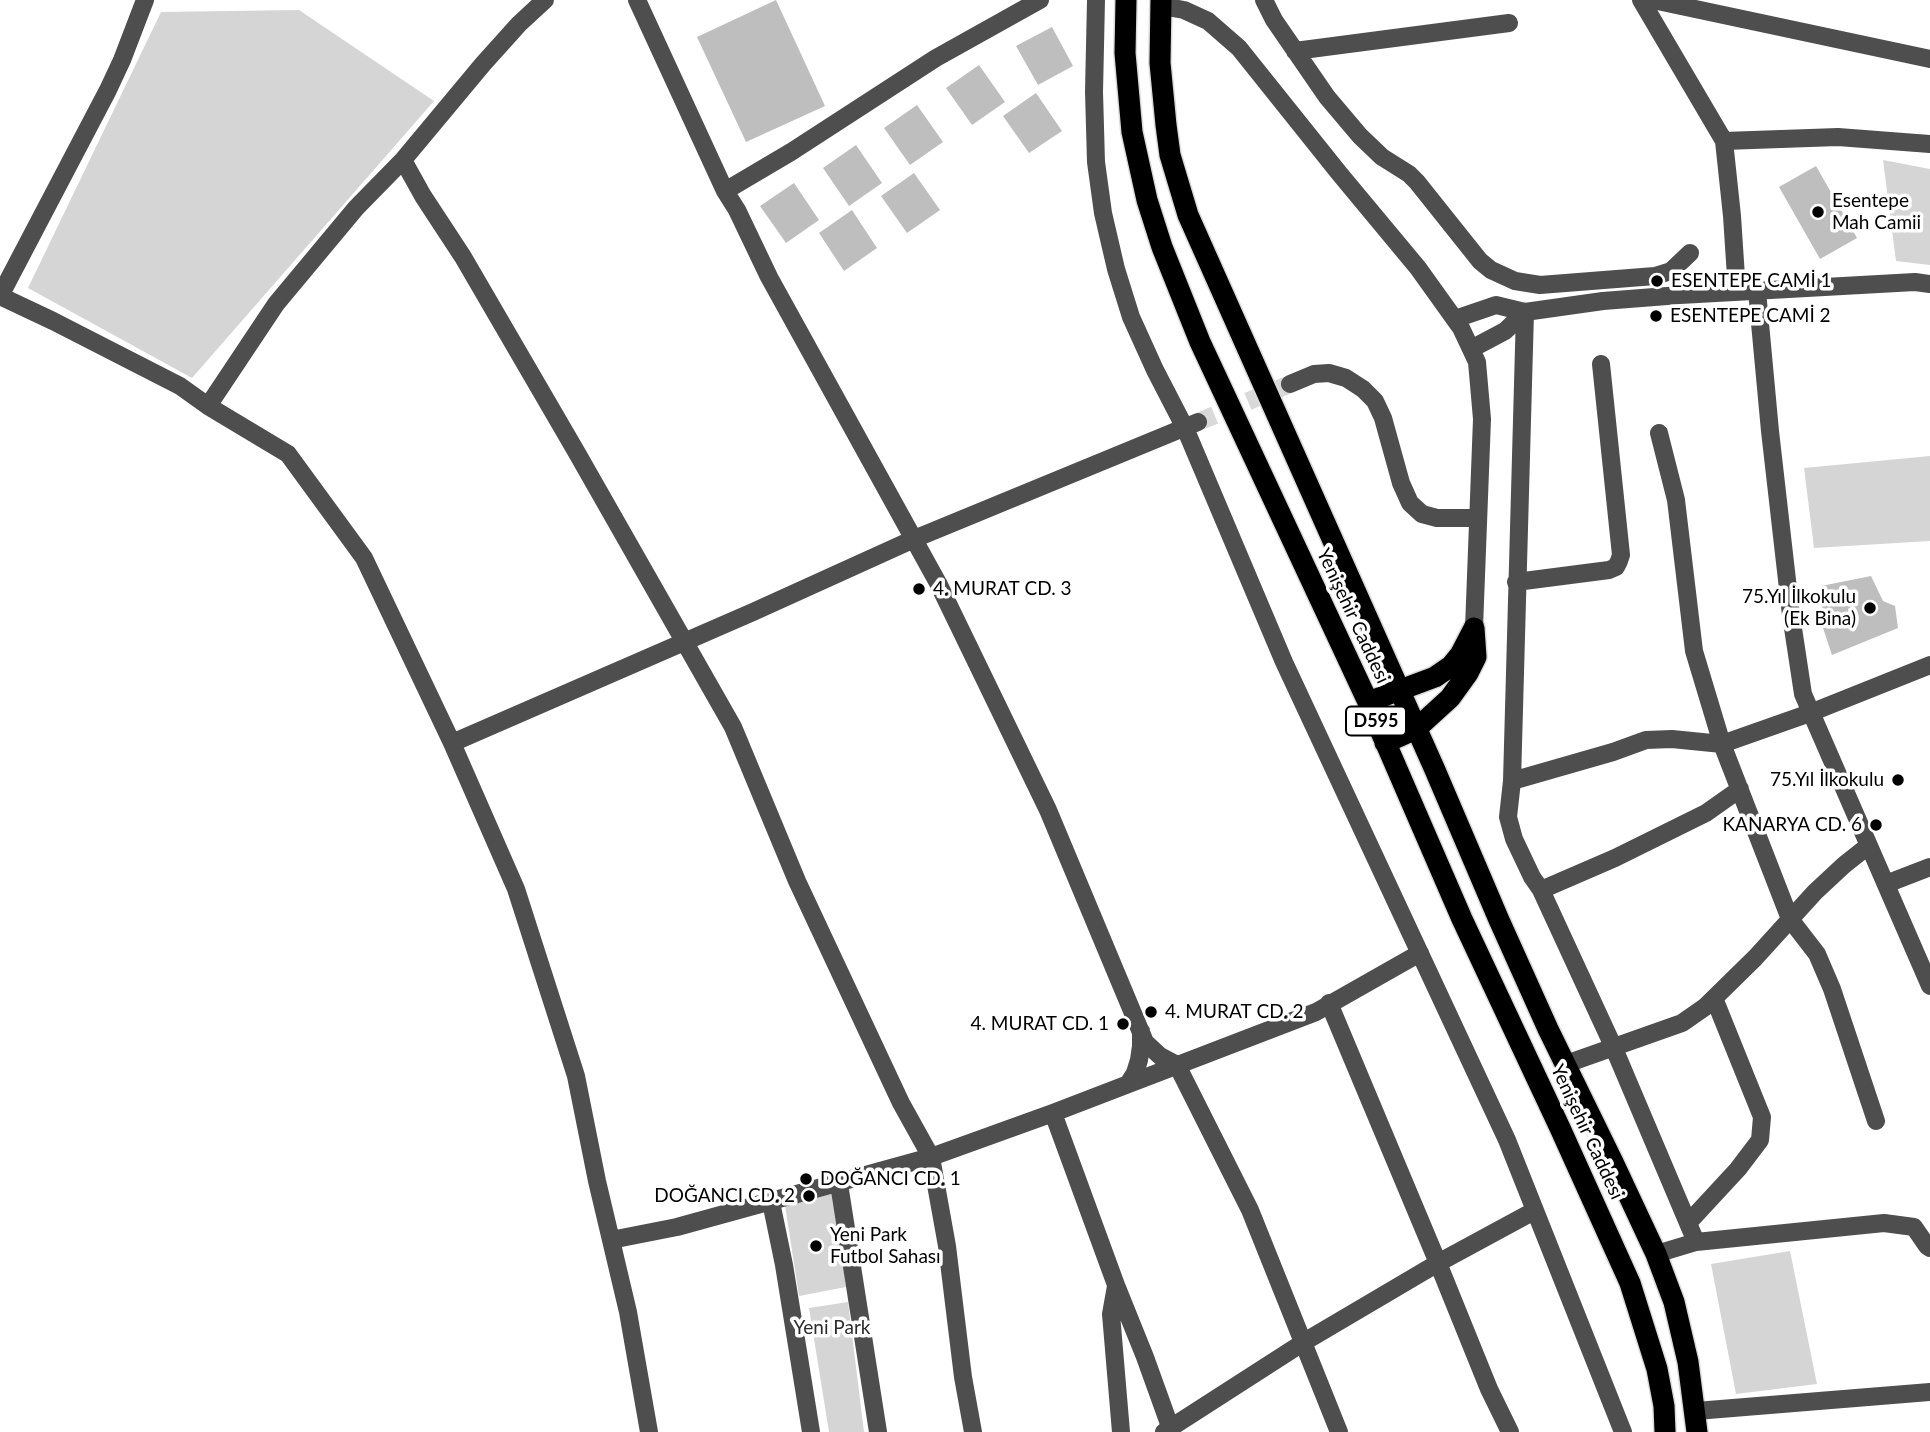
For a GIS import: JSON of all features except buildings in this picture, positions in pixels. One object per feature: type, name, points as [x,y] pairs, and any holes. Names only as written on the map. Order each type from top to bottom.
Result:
[{"type":"highway","name":"Yenişehir Caddesi","points":[[1126,0],[1125,53],[1132,132],[1147,200],[1162,247],[1200,342],[1368,702],[1462,919],[1630,1283],[1657,1369],[1664,1406],[1665,1432]]},
{"type":"highway","name":"Yenişehir Caddesi","points":[[1161,3],[1160,63],[1166,125],[1170,155],[1188,215],[1499,920],[1656,1254],[1674,1302],[1688,1362],[1696,1421]]},
{"type":"highway","points":[[1368,702],[1435,677],[1451,666],[1474,628]]},
{"type":"highway","points":[[1385,743],[1416,729],[1450,698],[1476,657],[1474,628]]},
{"type":"street","points":[[145,0],[113,80],[0,296],[180,386],[288,454],[364,558],[452,743],[516,888],[576,1076],[628,1312],[649,1432]]},
{"type":"street","points":[[208,406],[276,304],[356,208],[403,160],[483,64],[545,0]]},
{"type":"street","points":[[637,0],[725,191],[769,277],[938,583],[1048,810],[1145,1042],[1160,1056],[1177,1065],[1250,1210],[1339,1432]]},
{"type":"street","points":[[725,191],[791,152],[936,58],[1040,0]]},
{"type":"street","points":[[1096,0],[1096,162],[1103,213],[1131,317],[1155,370],[1191,425],[1284,662],[1507,1140],[1623,1432]]},
{"type":"street","points":[[1264,0],[1274,20],[1327,97],[1360,136],[1382,157],[1409,174],[1480,261],[1503,277],[1540,285],[1655,276],[1671,271],[1690,253]]},
{"type":"street","points":[[1641,0],[1724,141],[1737,292]]},
{"type":"street","points":[[1653,0],[1930,59]]},
{"type":"street","points":[[1161,3],[1208,21],[1239,48],[1418,268],[1455,319],[1471,349],[1477,362],[1482,419],[1474,628]]},
{"type":"street","points":[[1295,51],[1509,23]]},
{"type":"street","points":[[1724,141],[1838,137],[1930,144]]},
{"type":"street","points":[[403,160],[463,257],[733,727],[797,881],[901,1103],[931,1157],[947,1246],[963,1377],[973,1432]]},
{"type":"street","points":[[1455,319],[1496,306],[1525,312],[1603,301],[1915,282],[1930,284]]},
{"type":"street","points":[[1757,291],[1791,615],[1803,694],[1930,986]]},
{"type":"street","points":[[1471,349],[1505,331],[1525,312]]},
{"type":"street","points":[[1525,312],[1512,781],[1508,817],[1514,839],[1541,890],[1613,1046],[1696,1242]]},
{"type":"street","points":[[1516,582],[1609,570],[1616,567],[1619,561],[1621,555],[1601,364]]},
{"type":"street","points":[[1290,384],[1314,374],[1329,373],[1346,378],[1363,389],[1375,401],[1384,418],[1401,483],[1410,503],[1422,514],[1437,518],[1478,518]]},
{"type":"street","points":[[452,743],[914,539],[1191,425]]},
{"type":"street","points":[[1659,433],[1676,500],[1694,651],[1722,744],[1790,919],[1817,954],[1832,989],[1876,1121]]},
{"type":"street","points":[[1512,781],[1646,740],[1672,739],[1722,744],[1810,713],[1930,665]]},
{"type":"street","points":[[1541,890],[1615,858],[1694,819],[1740,789]]},
{"type":"street","points":[[1566,1064],[1682,1023],[1705,1007],[1844,865],[1868,846]]},
{"type":"street","points":[[1886,884],[1930,867]]},
{"type":"street","points":[[611,1240],[677,1227],[839,1184],[931,1157],[1053,1114],[1316,1012],[1420,953]]},
{"type":"street","points":[[1689,1223],[1738,1169],[1760,1140],[1762,1117],[1714,998]]},
{"type":"street","points":[[1329,1003],[1489,1389],[1510,1432]]},
{"type":"street","points":[[1128,1084],[1139,1060],[1140,1031]]},
{"type":"street","points":[[1053,1114],[1145,1357],[1169,1431],[1304,1342],[1438,1263],[1534,1211]]},
{"type":"street","points":[[839,1184],[878,1432]]},
{"type":"street","points":[[771,1202],[811,1432]]},
{"type":"street","points":[[1656,1254],[1696,1242],[1884,1223],[1914,1227],[1930,1248]]},
{"type":"street","points":[[1116,1285],[1111,1314],[1121,1432]]},
{"type":"street","points":[[1696,1421],[1930,1392]]},
{"type":"green space","points":[[299,10],[434,101],[192,378],[28,288],[161,12]]},
{"type":"green space","points":[[1883,160],[1930,169],[1930,265],[1896,261]]},
{"type":"green space","points":[[1930,456],[1930,541],[1814,548],[1804,468]]},
{"type":"green space","name":"Yeni Park Futbol Sahası","points":[[833,1192],[846,1287],[799,1296],[785,1205]]},
{"type":"green space","points":[[1790,1251],[1817,1384],[1736,1394],[1711,1264]]},
{"type":"green space","name":"Yeni Park","points":[[848,1302],[864,1432],[829,1432],[809,1308]]},
{"type":"tunnel","points":[[1198,422],[1290,384]]},
{"type":"place","name":"Esentepe Mah Camii","points":[[1818,212]]},
{"type":"place","name":"ESENTEPE CAMİ 1","points":[[1657,281]]},
{"type":"place","name":"ESENTEPE CAMİ 2","points":[[1656,316]]},
{"type":"place","name":"4. MURAT CD. 3","points":[[919,589]]},
{"type":"place","name":"75.Yıl İlkokulu (Ek Bina)","points":[[1870,608]]},
{"type":"place","name":"75.Yıl İlkokulu","points":[[1898,780]]},
{"type":"place","name":"KANARYA CD. 6","points":[[1876,825]]},
{"type":"place","name":"4. MURAT CD. 2","points":[[1151,1012]]},
{"type":"place","name":"4. MURAT CD. 1","points":[[1123,1024]]},
{"type":"place","name":"DOĞANCI CD. 1","points":[[806,1179]]},
{"type":"place","name":"DOĞANCI CD. 2","points":[[809,1196]]},
{"type":"place","name":"Yeni Park Futbol Sahası","points":[[816,1246]]}]
